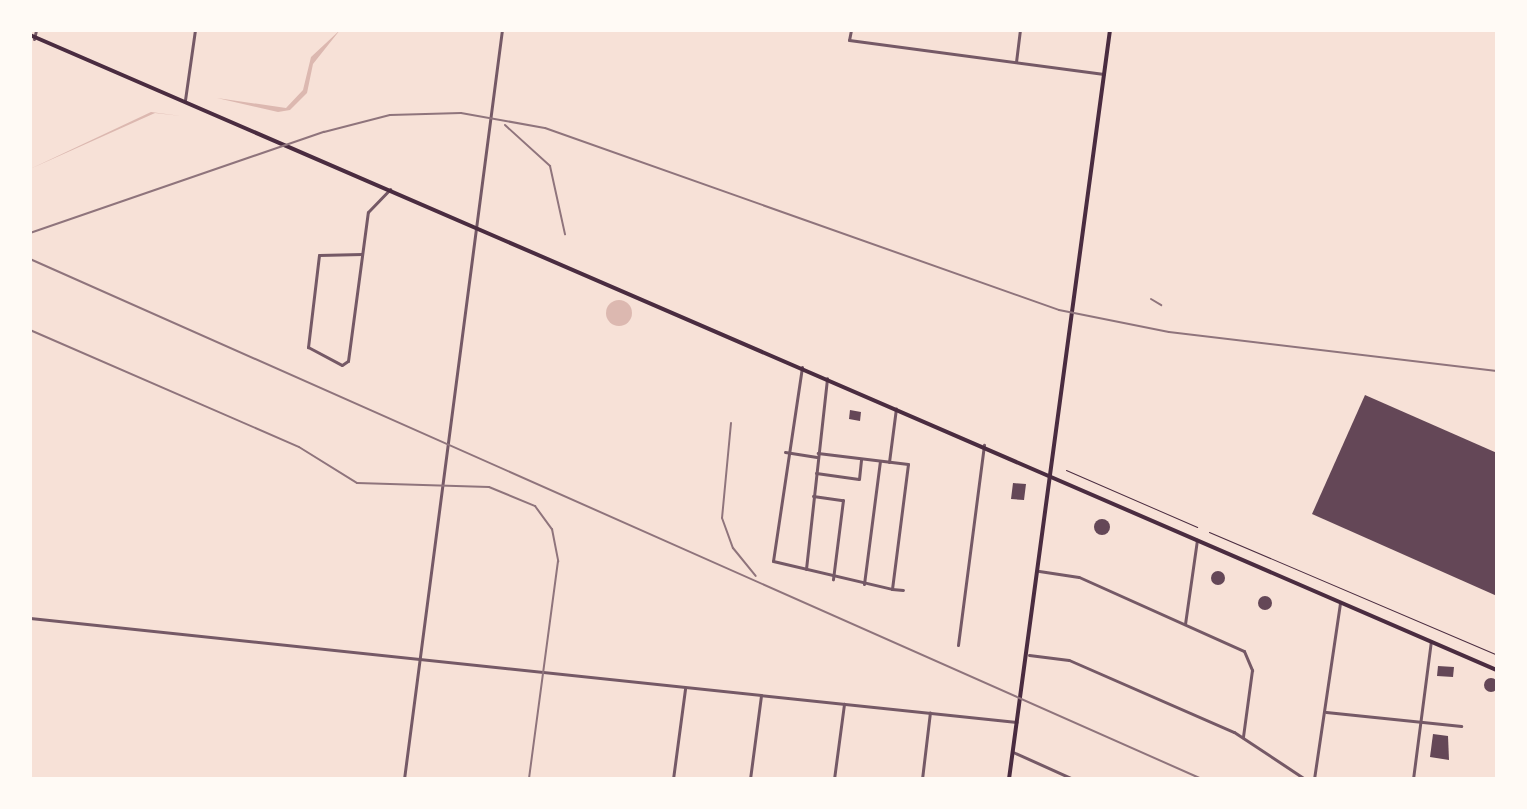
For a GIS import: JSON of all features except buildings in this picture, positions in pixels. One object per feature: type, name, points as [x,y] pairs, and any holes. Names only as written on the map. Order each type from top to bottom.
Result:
[{"type":"main road","points":[[1009,779],[1029,655],[1110,30]]},
{"type":"main road","points":[[31,37],[477,226],[1497,670]]},
{"type":"street","points":[[31,37],[36,30]]},
{"type":"street","points":[[184,104],[195,30]]},
{"type":"street","points":[[404,779],[502,30]]},
{"type":"street","points":[[851,30],[849,40],[1104,74]]},
{"type":"street","points":[[1016,62],[1020,30]]},
{"type":"street","points":[[362,254],[319,255],[308,347],[346,365],[369,209],[390,189]]},
{"type":"street","points":[[802,367],[785,452],[773,561],[833,579],[903,590]]},
{"type":"street","points":[[806,569],[827,378]]},
{"type":"street","points":[[889,462],[896,408]]},
{"type":"street","points":[[958,645],[984,445]]},
{"type":"street","points":[[785,452],[908,464],[892,589]]},
{"type":"street","points":[[816,473],[859,479],[861,459]]},
{"type":"street","points":[[864,585],[880,461]]},
{"type":"street","points":[[813,496],[843,500],[833,579]]},
{"type":"street","points":[[1185,624],[1197,539]]},
{"type":"street","points":[[1039,571],[1079,577],[1248,656],[1243,737]]},
{"type":"street","points":[[1314,779],[1340,603]]},
{"type":"street","points":[[30,618],[1017,722]]},
{"type":"street","points":[[1413,779],[1431,641]]},
{"type":"street","points":[[1029,655],[1069,660],[1243,737],[1305,779]]},
{"type":"street","points":[[673,779],[685,689]]},
{"type":"street","points":[[750,779],[761,696]]},
{"type":"street","points":[[834,779],[844,704]]},
{"type":"street","points":[[922,779],[930,712]]},
{"type":"street","points":[[1326,712],[1461,726]]},
{"type":"street","points":[[1013,752],[1073,779]]},
{"type":"path","points":[[1066,470],[1197,527]]},
{"type":"path","points":[[1209,532],[1497,655]]},
{"type":"shaded area","points":[[340,30],[313,64],[307,93],[290,110],[278,112],[217,98],[286,108],[303,90],[311,57]]},
{"type":"shaded area","points":[[151,112],[181,116],[155,113],[30,169]]},
{"type":"shaded area","points":[[619,300],[628,304],[632,313],[628,322],[619,326],[610,322],[606,313],[610,304]]},
{"type":"railway","points":[[30,233],[324,132],[390,115],[461,113],[545,128],[1059,310],[1169,332],[1497,371]]},
{"type":"railway","points":[[505,125],[550,166],[565,234]]},
{"type":"railway","points":[[30,259],[1202,779]]},
{"type":"railway","points":[[1151,299],[1161,305]]},
{"type":"railway","points":[[30,330],[299,447],[357,483],[489,487],[535,506],[552,529],[558,561],[529,779]]},
{"type":"railway","points":[[731,423],[722,518],[733,548],[756,576]]}]
